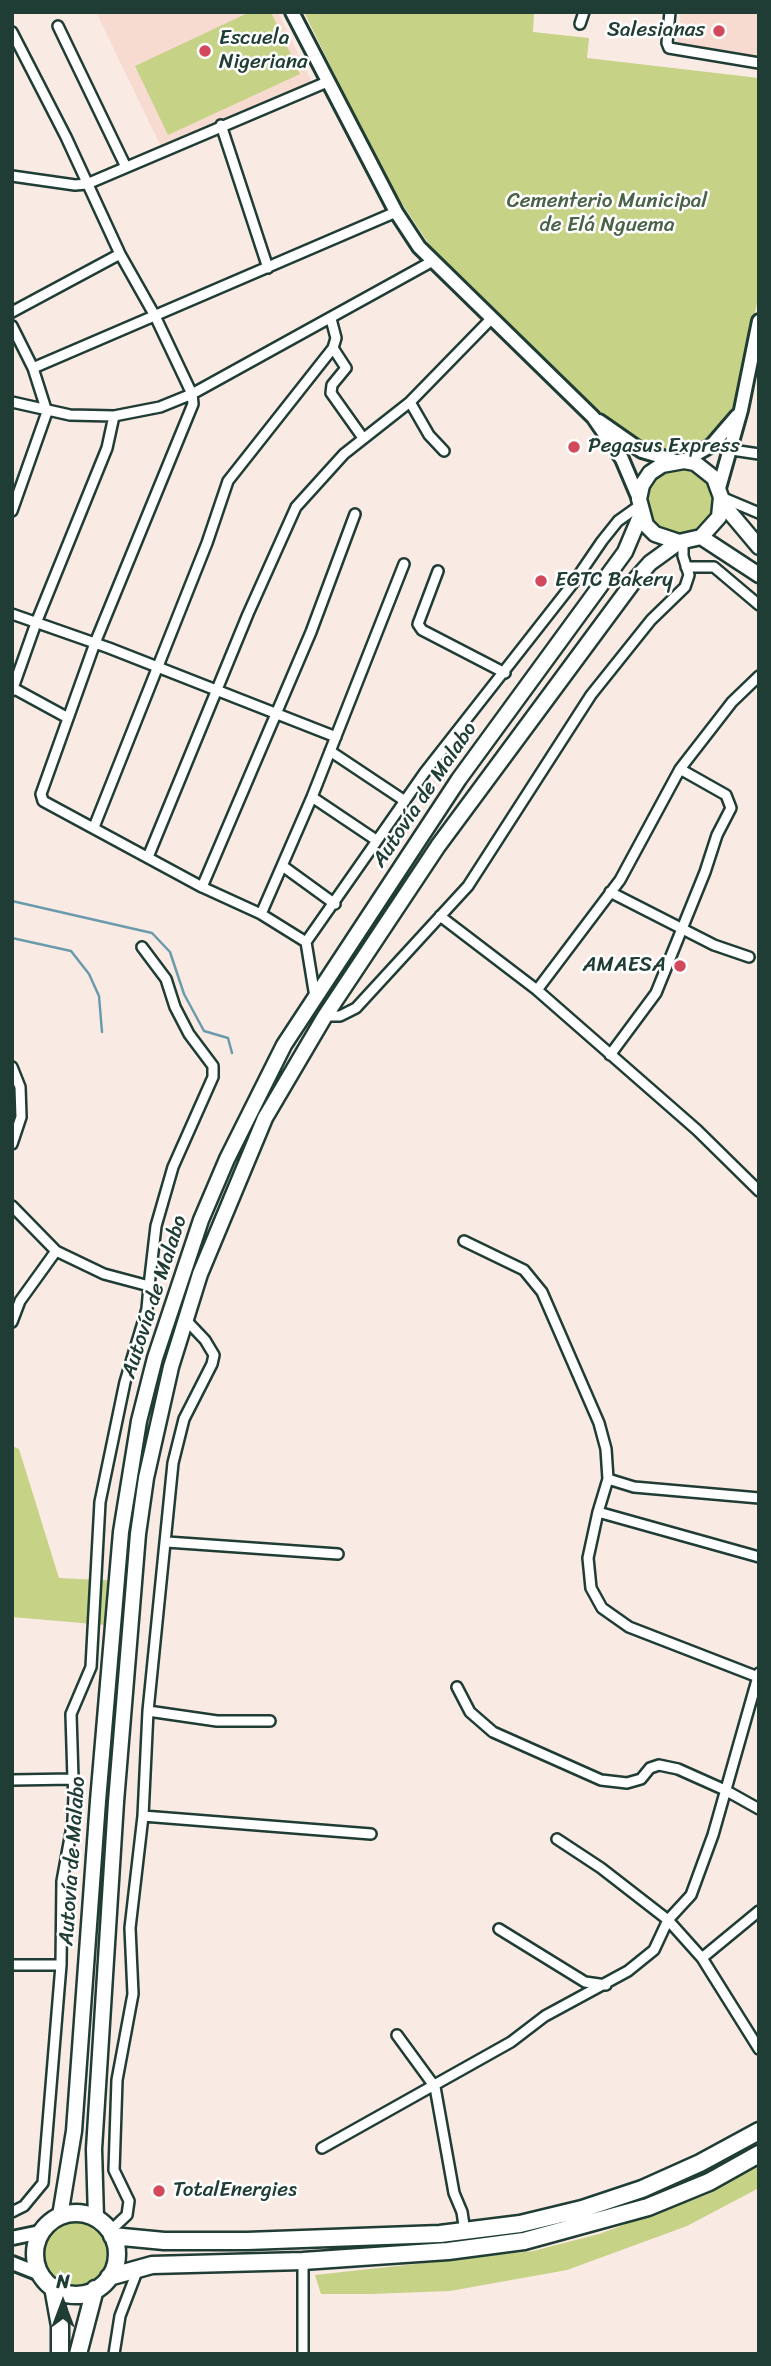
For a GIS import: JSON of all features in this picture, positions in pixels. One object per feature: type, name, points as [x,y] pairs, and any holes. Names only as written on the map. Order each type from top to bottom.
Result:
[{"type":"highway","points":[[111,2233],[139,2240],[218,2242],[465,2232],[520,2224],[629,2193],[701,2163],[759,2131]]},
{"type":"highway","points":[[109,2277],[117,2254],[111,2233],[96,2218],[78,2213],[60,2216],[41,2232],[35,2256],[40,2274],[53,2287],[77,2294],[95,2290],[109,2277],[138,2267],[169,2263],[303,2262],[448,2251],[524,2241],[590,2226],[648,2207],[709,2182],[759,2154]]},
{"type":"highway","points":[[53,2287],[60,2326],[60,2354]]},
{"type":"highway","points":[[78,2354],[95,2290]]},
{"type":"main road","points":[[292,12],[396,212],[431,262],[593,417],[642,451],[706,469],[721,496],[759,547]]},
{"type":"main road","points":[[593,417],[622,459],[640,507],[655,534],[681,542],[701,537],[712,528],[721,496],[759,321]]},
{"type":"main road","points":[[640,507],[650,473],[662,465],[680,461],[712,445],[741,410]]},
{"type":"main road","name":"Autovía de Malabo","points":[[60,2216],[74,2131],[97,1801],[121,1532],[139,1421],[155,1358],[201,1220],[260,1090],[315,997],[459,779],[625,552],[640,507]]},
{"type":"main road","points":[[701,537],[759,575]]},
{"type":"main road","name":"Autovía de Malabo","points":[[96,2218],[94,2149],[117,1788],[138,1534],[146,1478],[171,1367],[205,1262],[265,1118],[325,1016],[438,846],[526,723],[634,581],[650,563],[681,542]]},
{"type":"main road","points":[[12,2238],[41,2232]]},
{"type":"main road","points":[[12,2263],[40,2274]]},
{"type":"street","points":[[580,24],[584,12]]},
{"type":"street","points":[[670,12],[667,43],[669,48],[759,62]]},
{"type":"street","points":[[58,26],[125,165]]},
{"type":"street","points":[[12,32],[120,254],[155,316],[192,394],[193,404],[95,643],[41,798],[202,887],[261,914],[306,942]]},
{"type":"street","points":[[12,176],[75,185],[87,184],[125,165],[159,154],[221,125],[327,82]]},
{"type":"street","points":[[221,125],[268,268]]},
{"type":"street","points":[[33,368],[396,212]]},
{"type":"street","points":[[12,312],[120,254]]},
{"type":"street","points":[[12,402],[47,412],[114,416],[160,407],[192,394],[431,262]]},
{"type":"street","points":[[94,827],[158,668],[228,481],[333,348],[336,338],[331,319]]},
{"type":"street","points":[[148,857],[296,507],[317,480],[363,438],[410,402],[490,320]]},
{"type":"street","points":[[12,326],[33,368],[47,412],[12,511]]},
{"type":"street","points":[[333,348],[346,368],[332,385],[331,393],[363,438]]},
{"type":"street","points":[[410,402],[429,435],[444,451]]},
{"type":"street","points":[[68,718],[13,689],[36,623],[107,448],[114,416]]},
{"type":"street","points":[[732,450],[759,453]]},
{"type":"street","points":[[721,496],[759,513]]},
{"type":"street","points":[[315,997],[306,942],[335,904],[376,840],[464,720],[505,673],[602,541],[618,522],[640,507]]},
{"type":"street","points":[[202,887],[277,713],[355,514]]},
{"type":"street","points":[[325,1016],[340,1016],[356,1007],[476,876],[592,695],[651,620],[685,587],[688,581],[681,542]]},
{"type":"street","points":[[261,914],[284,867],[404,564]]},
{"type":"street","points":[[686,567],[714,567],[759,605]]},
{"type":"street","points":[[438,571],[418,624],[422,630],[505,673]]},
{"type":"street","points":[[12,614],[95,643],[336,737]]},
{"type":"street","points":[[537,990],[610,892],[680,769],[732,702],[759,676]]},
{"type":"street","points":[[330,751],[405,801]]},
{"type":"street","points":[[610,1055],[656,993],[732,804],[726,795],[680,769]]},
{"type":"street","points":[[312,797],[376,840]]},
{"type":"street","points":[[284,867],[335,904]]},
{"type":"street","points":[[610,892],[681,929],[731,952],[749,957]]},
{"type":"street","points":[[440,916],[537,990],[697,1130],[759,1191]]},
{"type":"street","points":[[12,2212],[34,2197],[43,2183],[61,1965],[62,1881],[74,1821],[71,1714],[91,1667],[100,1502],[125,1382],[148,1309],[156,1226],[173,1167],[213,1077],[213,1066],[189,1034],[175,1007],[166,979],[142,947]]},
{"type":"street","points":[[12,1067],[20,1087],[21,1117],[12,1143]]},
{"type":"street","points":[[12,1206],[55,1251],[104,1274],[149,1286]]},
{"type":"street","points":[[322,2148],[511,2042],[545,2016],[606,1984],[654,1950],[668,1920],[691,1895],[758,1675],[629,1627],[602,1608],[591,1588],[588,1558],[608,1479],[606,1449],[599,1423],[542,1292],[524,1270],[464,1241]]},
{"type":"street","points":[[12,1322],[20,1301],[55,1251]]},
{"type":"street","points":[[111,2233],[127,2215],[129,2201],[114,2170],[117,2080],[133,1994],[130,1928],[143,1816],[148,1711],[173,1463],[194,1396],[212,1364],[214,1355],[205,1340],[186,1320]]},
{"type":"street","points":[[608,1479],[634,1487],[759,1498]]},
{"type":"street","points":[[598,1511],[759,1557]]},
{"type":"street","points":[[167,1542],[338,1555]]},
{"type":"street","points":[[457,1687],[470,1712],[493,1732],[601,1780],[627,1783],[641,1779],[650,1769],[659,1765],[678,1769],[759,1809]]},
{"type":"street","points":[[148,1711],[227,1722],[270,1721]]},
{"type":"street","points":[[12,1780],[73,1779]]},
{"type":"street","points":[[143,1816],[371,1834]]},
{"type":"street","points":[[557,1839],[601,1868],[668,1920],[702,1958],[759,2049]]},
{"type":"street","points":[[702,1958],[759,1911]]},
{"type":"street","points":[[499,1929],[585,1982],[606,1984]]},
{"type":"street","points":[[12,1965],[61,1965]]},
{"type":"street","points":[[397,2035],[435,2087],[454,2193],[462,2212],[465,2232]]},
{"type":"street","points":[[303,2262],[303,2354]]},
{"type":"street","points":[[114,2354],[120,2316],[132,2291],[138,2267]]},
{"type":"shaded area","name":"Escuela Nigeriana","points":[[96,12],[278,12],[315,89],[163,151]]},
{"type":"shaded area","name":"Salesianas","points":[[681,12],[759,12],[759,61],[676,50]]},
{"type":"green space","points":[[250,12],[271,12],[300,74],[168,135],[135,66]]},
{"type":"green space","name":"Cementerio Municipal de Elá Nguema","points":[[304,12],[534,12],[533,32],[589,38],[587,58],[759,78],[759,292],[738,401],[722,430],[700,446],[671,453],[655,452],[610,428],[440,261],[385,178]]},
{"type":"green space","points":[[674,469],[686,469],[698,474],[708,484],[713,502],[711,515],[698,530],[686,535],[674,535],[662,530],[652,520],[647,508],[647,496],[652,484],[662,474]]},
{"type":"green space","points":[[12,1446],[19,1449],[59,1578],[121,1581],[116,1626],[12,1617]]},
{"type":"green space","points":[[759,2165],[759,2188],[687,2226],[567,2270],[450,2291],[370,2294],[321,2294],[315,2275],[533,2251],[599,2234],[706,2195]]},
{"type":"green space","points":[[75,2217],[95,2223],[105,2233],[111,2253],[105,2273],[95,2283],[75,2289],[55,2283],[45,2273],[39,2253],[45,2233],[55,2223]]},
{"type":"waterway","points":[[12,901],[152,933],[170,952],[184,994],[204,1031],[228,1038],[232,1053]]},
{"type":"waterway","points":[[12,938],[71,951],[89,974],[99,996],[102,1032]]},
{"type":"place","name":"Salesianas","points":[[719,31]]},
{"type":"place","name":"Escuela Nigeriana","points":[[205,51]]},
{"type":"place","name":"Pegasus Express","points":[[574,447]]},
{"type":"place","name":"EGTC Bakery","points":[[541,581]]},
{"type":"place","name":"AMAESA","points":[[680,966]]},
{"type":"place","name":"TotalEnergies","points":[[159,2191]]}]
